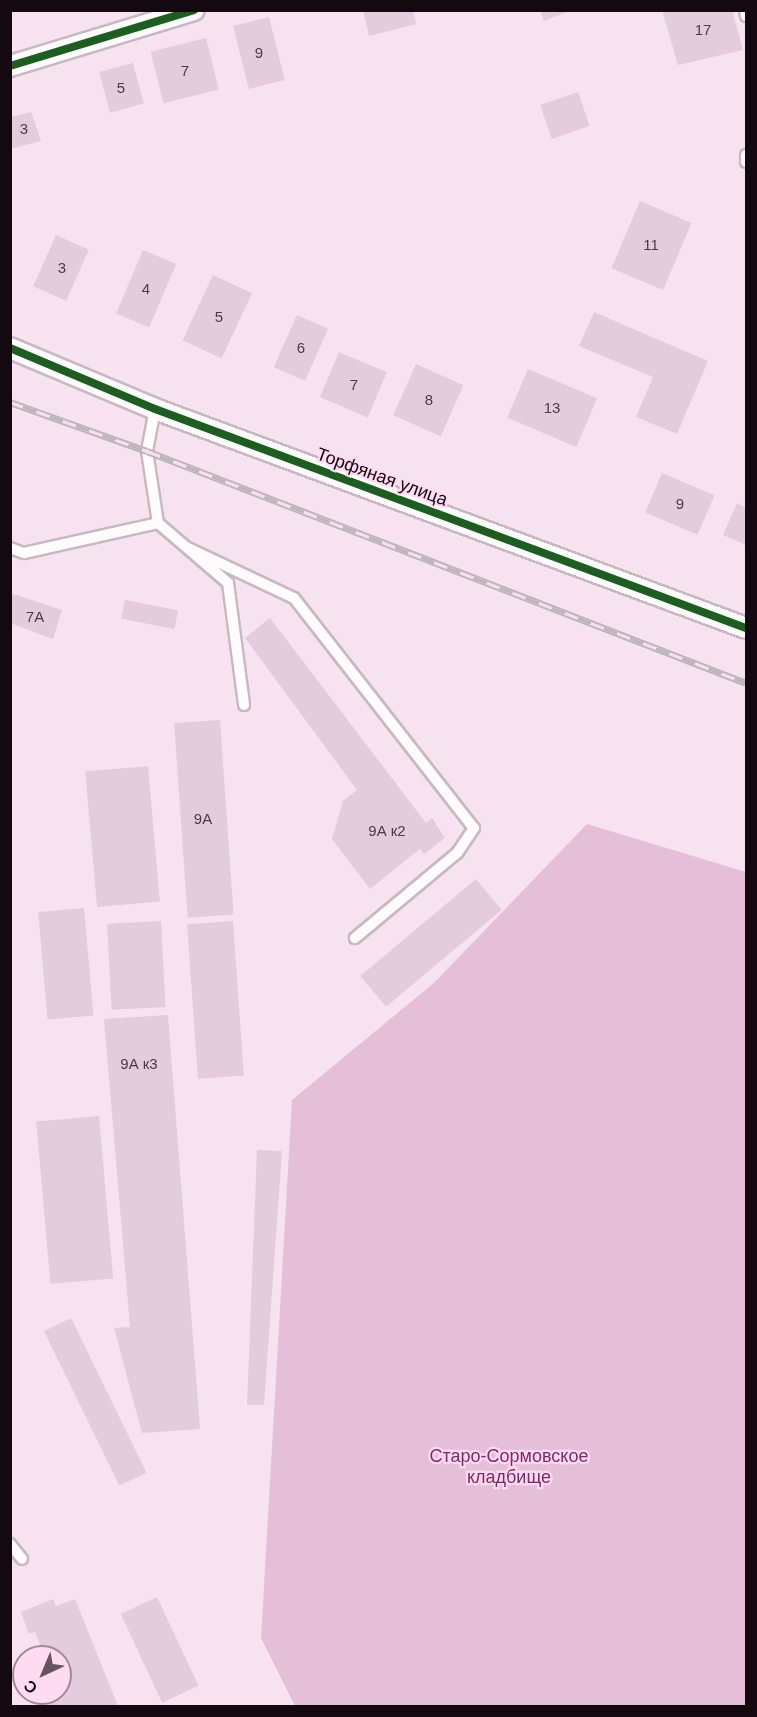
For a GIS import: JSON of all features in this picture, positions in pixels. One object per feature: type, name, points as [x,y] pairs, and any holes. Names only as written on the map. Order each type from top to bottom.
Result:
[{"type":"street","points":[[10,66],[194,10]]},
{"type":"street","name":"Торфяная улица","points":[[10,348],[155,409],[747,628]]},
{"type":"lane","points":[[745,10],[747,16]]},
{"type":"lane","points":[[747,155],[747,162]]},
{"type":"lane","points":[[155,409],[147,452],[158,523],[228,583],[244,705]]},
{"type":"lane","points":[[10,548],[24,553],[158,523]]},
{"type":"lane","points":[[188,548],[294,598],[474,828],[457,853],[355,938]]},
{"type":"lane","points":[[10,1544],[22,1559]]},
{"type":"green space","name":"Старо-Сормовское кладбище","points":[[587,824],[746,872],[746,1706],[295,1706],[261,1638],[292,1100],[435,982]]},
{"type":"building","points":[[363,10],[413,10],[416,24],[369,36]]},
{"type":"building","points":[[540,10],[570,10],[570,11],[544,21]]},
{"type":"building","points":[[662,10],[732,10],[743,50],[678,65]]},
{"type":"building","points":[[269,17],[285,80],[249,89],[233,26]]},
{"type":"building","points":[[206,38],[219,89],[164,103],[151,52]]},
{"type":"building","points":[[133,63],[144,104],[110,113],[99,72]]},
{"type":"building","points":[[578,92],[590,126],[552,139],[540,105]]},
{"type":"building","points":[[31,112],[41,141],[10,149],[10,117]]},
{"type":"building","points":[[640,201],[692,223],[663,290],[611,268]]},
{"type":"building","points":[[56,235],[89,250],[66,301],[33,286]]},
{"type":"building","points":[[143,250],[176,264],[149,328],[116,314]]},
{"type":"building","points":[[213,275],[252,293],[222,358],[183,340]]},
{"type":"building","points":[[594,312],[708,361],[677,434],[636,417],[653,377],[579,346]]},
{"type":"building","points":[[297,315],[328,329],[305,381],[274,367]]},
{"type":"building","points":[[339,352],[387,372],[368,417],[320,397]]},
{"type":"building","points":[[416,364],[464,385],[441,436],[393,415]]},
{"type":"building","points":[[528,369],[597,398],[576,447],[507,418]]},
{"type":"building","points":[[662,473],[714,495],[698,535],[645,513]]},
{"type":"building","points":[[737,503],[746,508],[746,545],[723,535]]},
{"type":"building","points":[[10,593],[62,610],[53,639],[10,623]]},
{"type":"building","points":[[125,600],[178,610],[174,629],[121,619]]},
{"type":"building","points":[[270,618],[426,823],[432,818],[445,838],[424,854],[420,849],[370,889],[332,839],[343,801],[357,790],[245,638]]},
{"type":"building","points":[[220,720],[234,915],[188,918],[174,723]]},
{"type":"building","points":[[148,766],[160,901],[97,907],[85,771]]},
{"type":"building","points":[[476,879],[502,910],[386,1007],[360,976]]},
{"type":"building","points":[[84,908],[93,1016],[48,1020],[38,912]]},
{"type":"building","points":[[161,921],[166,1007],[112,1010],[107,924]]},
{"type":"building","points":[[233,921],[244,1076],[198,1079],[187,924]]},
{"type":"building","points":[[168,1015],[200,1429],[142,1433],[114,1328],[130,1327],[104,1019]]},
{"type":"building","points":[[99,1116],[113,1278],[50,1284],[36,1121]]},
{"type":"building","points":[[257,1150],[282,1151],[264,1405],[247,1405]]},
{"type":"building","points":[[71,1318],[146,1473],[119,1486],[44,1331]]},
{"type":"building","points":[[157,1597],[198,1686],[162,1703],[121,1614]]},
{"type":"building","points":[[53,1599],[56,1606],[75,1599],[118,1706],[43,1706],[72,1705],[72,1645],[40,1645],[35,1632],[29,1634],[21,1612]]},
{"type":"railway","points":[[10,402],[147,451],[746,683]]},
{"type":"cycle path","points":[[10,66],[194,10]]},
{"type":"cycle path","points":[[10,348],[155,409],[746,628]]}]
